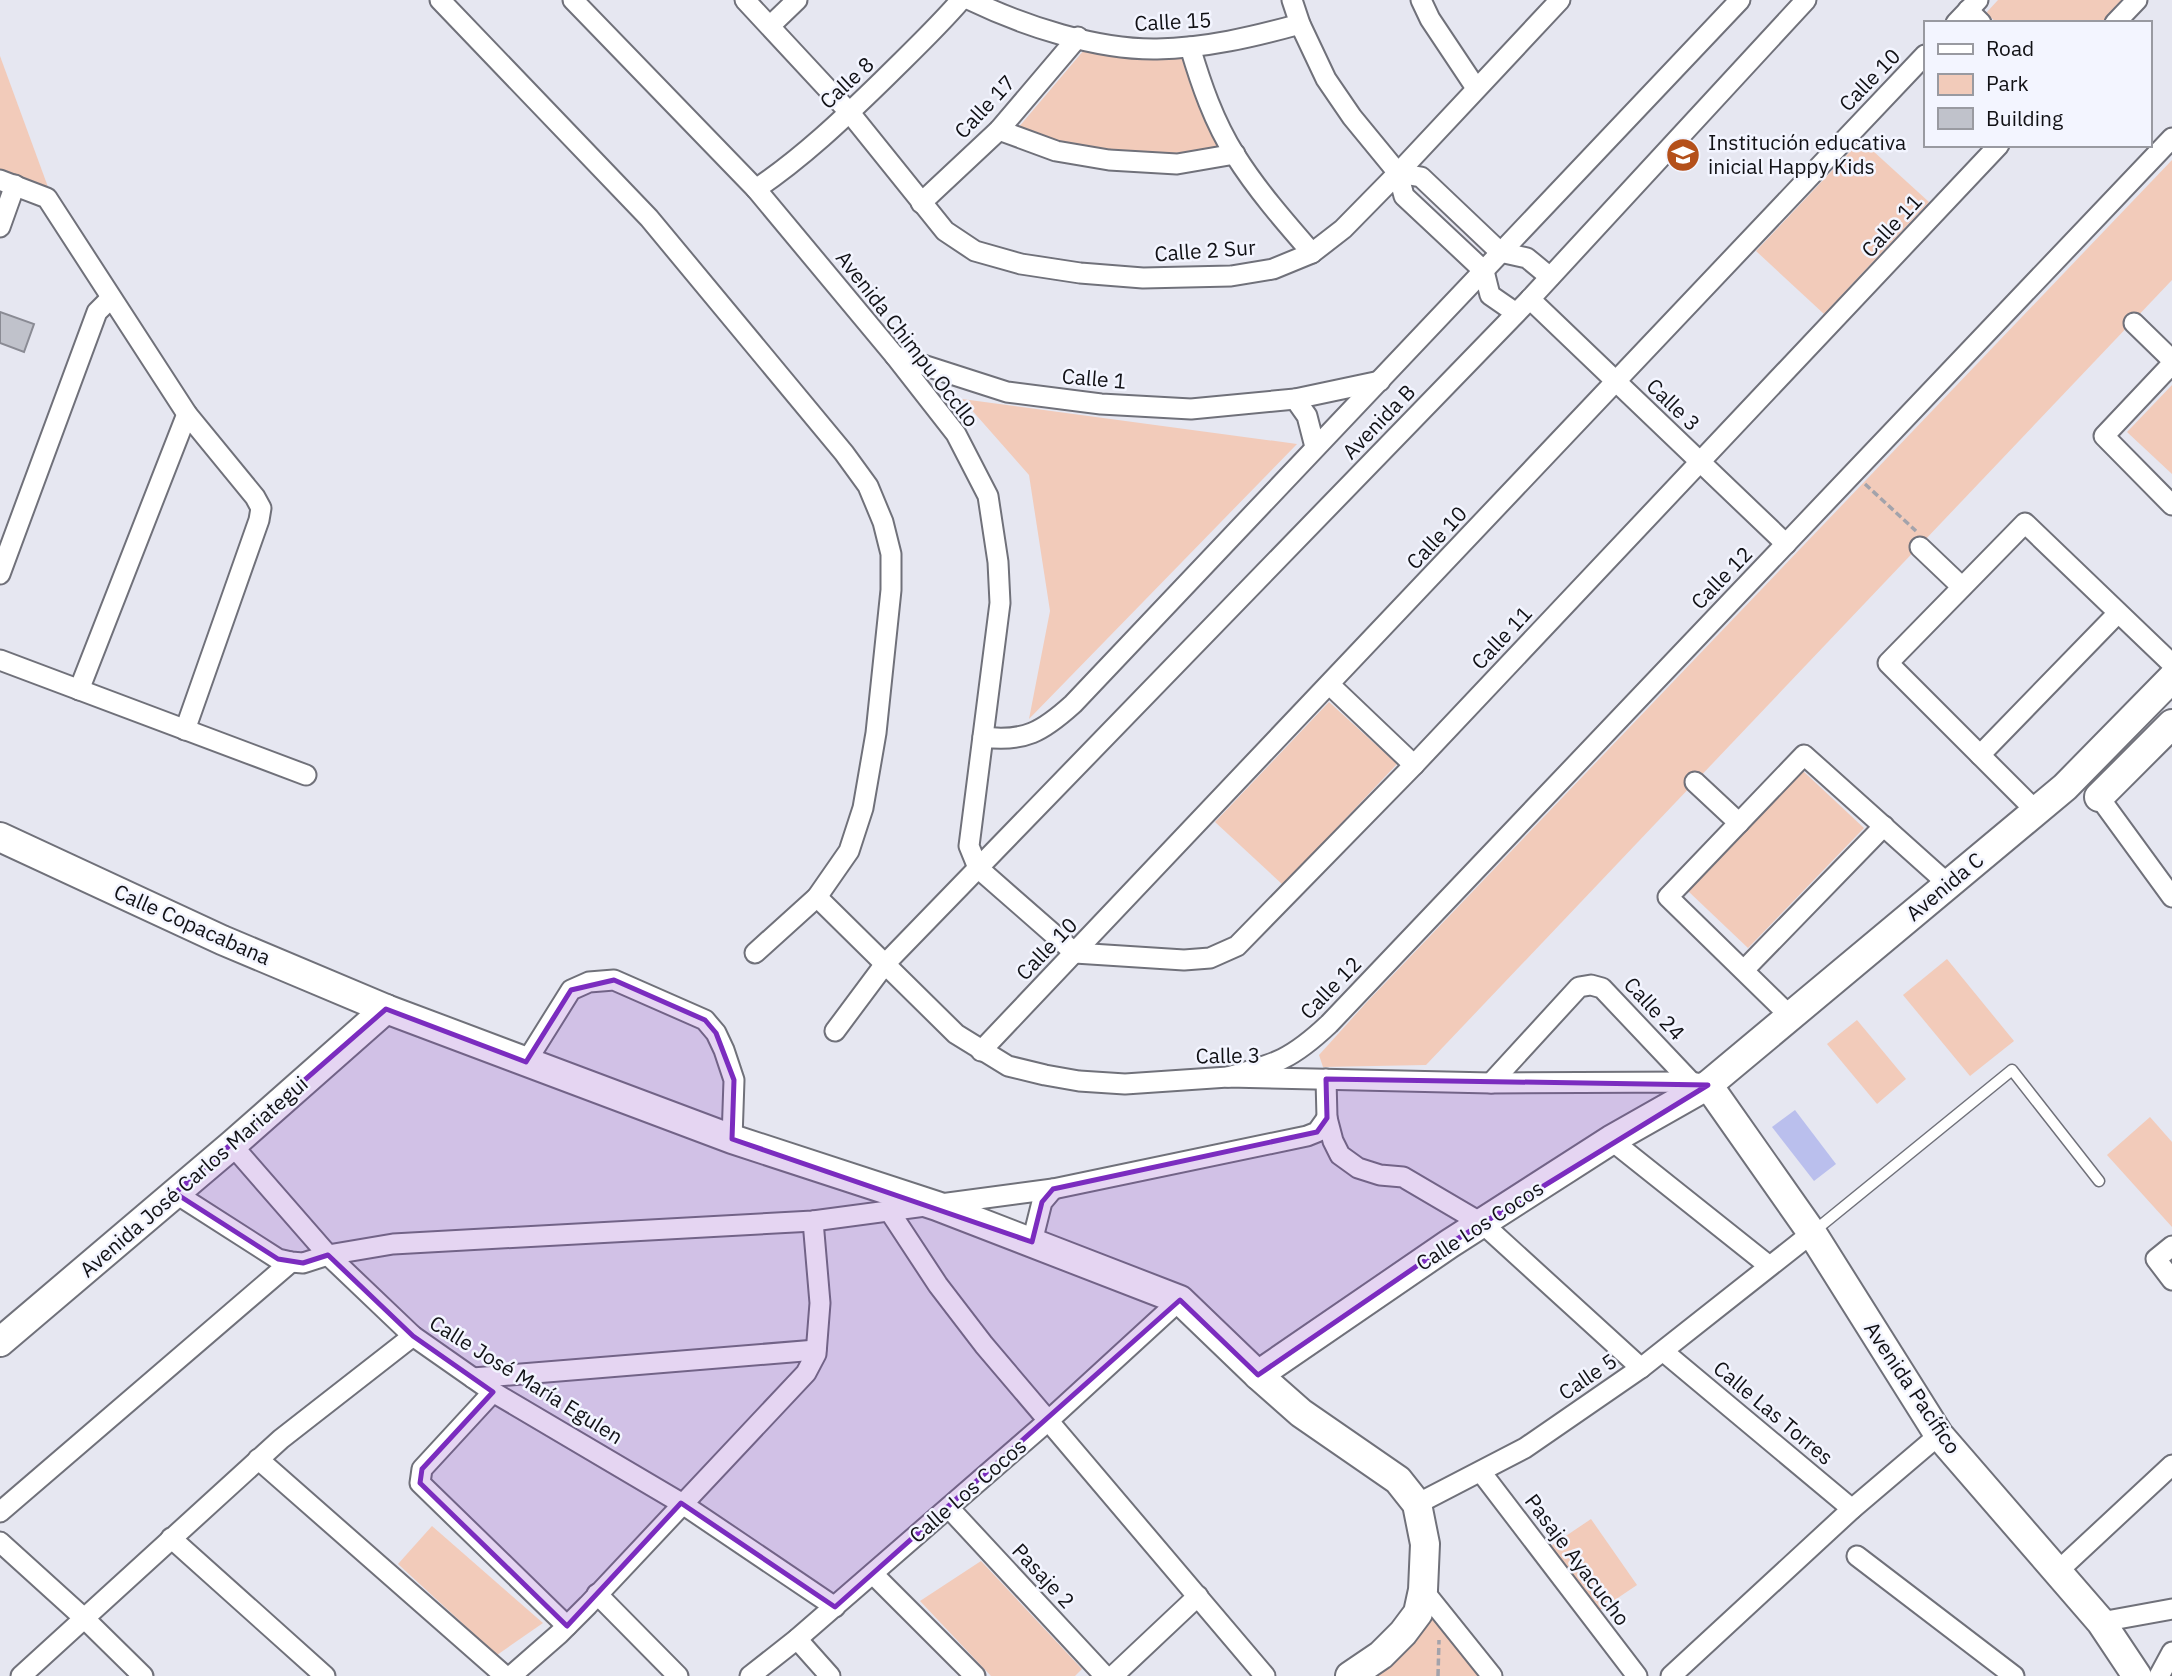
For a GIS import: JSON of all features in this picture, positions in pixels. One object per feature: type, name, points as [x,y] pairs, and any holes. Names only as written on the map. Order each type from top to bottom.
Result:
[{"type":"street","points":[[440,0],[649,218],[844,453],[867,486],[883,522],[891,554],[891,590],[876,733],[863,808],[849,850],[817,897],[755,953]]},
{"type":"street","name":"Avenida Chimpu Occllo","points":[[573,0],[756,189],[956,434],[988,496],[998,562],[1000,603],[969,846],[978,868]]},
{"type":"street","name":"Calle 2 Sur","points":[[745,0],[850,113],[945,231],[975,251],[1021,264],[1080,273],[1143,278],[1231,276],[1273,269],[1312,253],[1343,229],[1398,173],[1560,0]]},
{"type":"street","points":[[770,26],[797,0]]},
{"type":"street","name":"Calle 8","points":[[756,189],[779,174],[850,113],[961,0]]},
{"type":"street","name":"Calle 15","points":[[970,0],[1008,18],[1122,47],[1157,49],[1239,41],[1300,24]]},
{"type":"street","name":"Calle 3","points":[[1292,0],[1300,24],[1326,79],[1352,117],[1398,173],[1404,196],[1484,271],[1490,295],[1523,306],[1615,381],[1786,544]]},
{"type":"street","points":[[1421,0],[1430,19],[1476,88]]},
{"type":"street","name":"Avenida B","points":[[983,737],[1009,740],[1031,734],[1052,723],[1073,704],[1740,0]]},
{"type":"street","name":"Avenida B","points":[[978,868],[1523,306],[1806,0]]},
{"type":"street","points":[[2117,21],[2137,0]]},
{"type":"street","name":"Calle 17","points":[[921,203],[999,130],[1078,37]]},
{"type":"street","points":[[1190,47],[1203,91],[1235,155],[1312,253]]},
{"type":"street","name":"Calle 10","points":[[981,1051],[1924,56]]},
{"type":"street","points":[[999,130],[1056,151],[1109,160],[1177,163],[1235,155]]},
{"type":"street","name":"Calle 12","points":[[1228,1077],[1274,1065],[1303,1048],[1329,1024],[2172,138]]},
{"type":"street","name":"Calle 11","points":[[1075,953],[1184,960],[1210,958],[1237,946],[1414,765],[1997,147]]},
{"type":"street","points":[[1398,173],[1422,177],[1500,252],[1527,258],[1550,277]]},
{"type":"street","points":[[0,228],[7,182],[47,198],[187,414],[261,508],[185,730]]},
{"type":"street","points":[[0,574],[97,312],[111,298]]},
{"type":"street","points":[[2133,323],[2172,362],[2104,436],[2172,505]]},
{"type":"street","name":"Calle 1","points":[[895,356],[1007,392],[1101,404],[1191,409],[1295,399],[1380,381]]},
{"type":"street","points":[[1295,399],[1307,416],[1315,447]]},
{"type":"street","points":[[79,690],[187,414]]},
{"type":"street","points":[[2036,811],[1888,663],[2025,523],[2172,664]]},
{"type":"street","points":[[1918,539],[1962,587]]},
{"type":"street","points":[[1980,755],[2117,614]]},
{"type":"street","points":[[0,660],[306,775]]},
{"type":"street","name":"Avenida C","points":[[1700,1084],[1790,1016],[2065,787],[2172,678]]},
{"type":"street","points":[[1330,685],[1414,765]]},
{"type":"street","points":[[2171,894],[2099,797],[2172,724]]},
{"type":"street","points":[[1790,1016],[1668,897],[1804,755],[1948,884]]},
{"type":"street","points":[[1695,782],[1739,823]]},
{"type":"street","points":[[1744,970],[1884,826]]},
{"type":"street","name":"Calle Copacabana","points":[[0,836],[222,940],[386,1010],[732,1139],[937,1206],[1180,1300]]},
{"type":"street","points":[[835,1031],[885,964],[978,868],[1075,953]]},
{"type":"street","name":"Calle 3","points":[[817,897],[956,1034],[1008,1066],[1079,1081],[1125,1084],[1228,1077],[1700,1084]]},
{"type":"street","points":[[526,1062],[571,990],[589,982],[614,980],[705,1020],[716,1033],[734,1080],[732,1139]]},
{"type":"street","name":"Calle 24","points":[[1491,1083],[1579,987],[1591,985],[1602,988],[1700,1084]]},
{"type":"street","name":"Avenida José Carlos Mariategui","points":[[0,1342],[386,1010]]},
{"type":"street","name":"Calle 12","points":[[1303,1048],[1318,1079],[1333,1141],[1340,1155],[1358,1168],[1380,1175],[1403,1177],[1483,1224],[1641,1368]]},
{"type":"street","name":"Calle Los Cocos","points":[[1258,1376],[1449,1244],[1700,1084]]},
{"type":"street","name":"Avenida Pacífico","points":[[1700,1084],[1812,1233],[1939,1435],[2101,1622],[2127,1672]]},
{"type":"street","points":[[176,1193],[278,1259],[303,1263],[328,1255],[393,1244],[813,1221],[937,1206],[1053,1189],[1307,1136],[1317,1132],[1327,1118]]},
{"type":"street","points":[[1611,1140],[1768,1265]]},
{"type":"street","name":"Calle José María Egulen","points":[[232,1145],[328,1255],[413,1336],[493,1392],[681,1503],[835,1607]]},
{"type":"street","points":[[1032,1242],[1042,1202],[1053,1189]]},
{"type":"street","points":[[890,1212],[938,1285],[976,1335],[1265,1676]]},
{"type":"street","points":[[511,1676],[567,1626],[806,1373],[816,1350],[820,1303],[813,1221]]},
{"type":"street","name":"Calle 5","points":[[1418,1504],[1525,1448],[1664,1352],[1768,1265],[1812,1233]]},
{"type":"street","points":[[2172,1246],[2156,1259],[2172,1280]]},
{"type":"street","points":[[0,1512],[291,1262]]},
{"type":"street","points":[[1180,1300],[1258,1376],[1301,1413],[1398,1480],[1418,1504],[1425,1544],[1423,1590],[1418,1613],[1381,1655],[1350,1676]]},
{"type":"street","name":"Calle Los Cocos","points":[[750,1676],[835,1607],[949,1508],[1180,1300]]},
{"type":"street","points":[[21,1676],[281,1439],[413,1336]]},
{"type":"street","points":[[473,1378],[816,1350]]},
{"type":"street","name":"Calle Las Torres","points":[[1664,1352],[1852,1510]]},
{"type":"street","points":[[493,1392],[422,1469],[420,1483],[567,1626]]},
{"type":"street","points":[[1671,1676],[1852,1510],[1939,1435]]},
{"type":"street","points":[[258,1459],[505,1676]]},
{"type":"street","points":[[2058,1571],[2172,1465]]},
{"type":"street","name":"Pasaje Ayacucho","points":[[1481,1472],[1637,1676]]},
{"type":"street","name":"Pasaje 2","points":[[949,1508],[1105,1676]]},
{"type":"street","points":[[171,1538],[325,1676]]},
{"type":"street","points":[[0,1542],[143,1676]]},
{"type":"street","points":[[1857,1556],[2014,1676]]},
{"type":"street","points":[[873,1574],[975,1676]]},
{"type":"street","points":[[1423,1590],[1492,1676]]},
{"type":"street","points":[[597,1594],[678,1676]]},
{"type":"street","points":[[1114,1676],[1198,1597]]},
{"type":"street","points":[[2101,1622],[2172,1609]]},
{"type":"street","points":[[797,1639],[830,1676]]},
{"type":"street","points":[[2158,1676],[2172,1652]]},
{"type":"lane","points":[[1812,1233],[2012,1070],[2099,1181]]},
{"type":"path","points":[[1853,473],[1918,539]]},
{"type":"path","points":[[1438,1676],[1440,1629]]},
{"type":"highlighted area","points":[[614,980],[705,1020],[716,1033],[734,1080],[732,1139],[1032,1242],[1042,1202],[1053,1189],[1317,1132],[1327,1118],[1326,1079],[1708,1085],[1449,1244],[1258,1375],[1180,1300],[835,1607],[681,1503],[567,1626],[420,1483],[422,1469],[493,1392],[413,1336],[328,1255],[303,1263],[278,1259],[175,1193],[386,1009],[526,1062],[571,990]]},
{"type":"green space","points":[[1998,0],[2125,0],[2105,21],[1995,21],[1986,13]]},
{"type":"green space","points":[[1084,50],[1131,58],[1183,58],[1220,147],[1160,155],[1080,148],[1018,128]]},
{"type":"green space","points":[[0,56],[48,187],[0,170]]},
{"type":"green space","points":[[1861,140],[1929,202],[1824,314],[1756,251]]},
{"type":"green space","points":[[2172,160],[2172,280],[1426,1065],[1323,1067],[1319,1055],[1366,1003]]},
{"type":"green space","points":[[2172,385],[2172,474],[2127,432]]},
{"type":"green space","points":[[962,399],[1297,444],[1029,719],[1050,611],[1029,475]]},
{"type":"green space","points":[[1329,702],[1397,764],[1283,885],[1215,822]]},
{"type":"green space","points":[[1803,771],[1864,828],[1748,948],[1688,891]]},
{"type":"green space","points":[[1947,959],[2014,1041],[1970,1076],[1903,995]]},
{"type":"green space","points":[[1857,1020],[1906,1079],[1877,1104],[1827,1044]]},
{"type":"green space","points":[[2150,1117],[2172,1142],[2172,1227],[2107,1155]]},
{"type":"green space","points":[[1591,1519],[1637,1585],[1594,1614],[1548,1548]]},
{"type":"green space","points":[[432,1526],[543,1623],[497,1655],[398,1564]]},
{"type":"green space","points":[[981,1561],[1082,1669],[1075,1676],[991,1676],[920,1601]]},
{"type":"green space","points":[[1428,1615],[1437,1615],[1482,1676],[1370,1676]]},
{"type":"water","points":[[1795,1110],[1836,1164],[1814,1181],[1772,1127]]},
{"type":"building","points":[[0,312],[34,324],[24,352],[0,343]]},
{"type":"place","name":"Institución educativa inicial Happy Kids","points":[[1683,155]]}]
